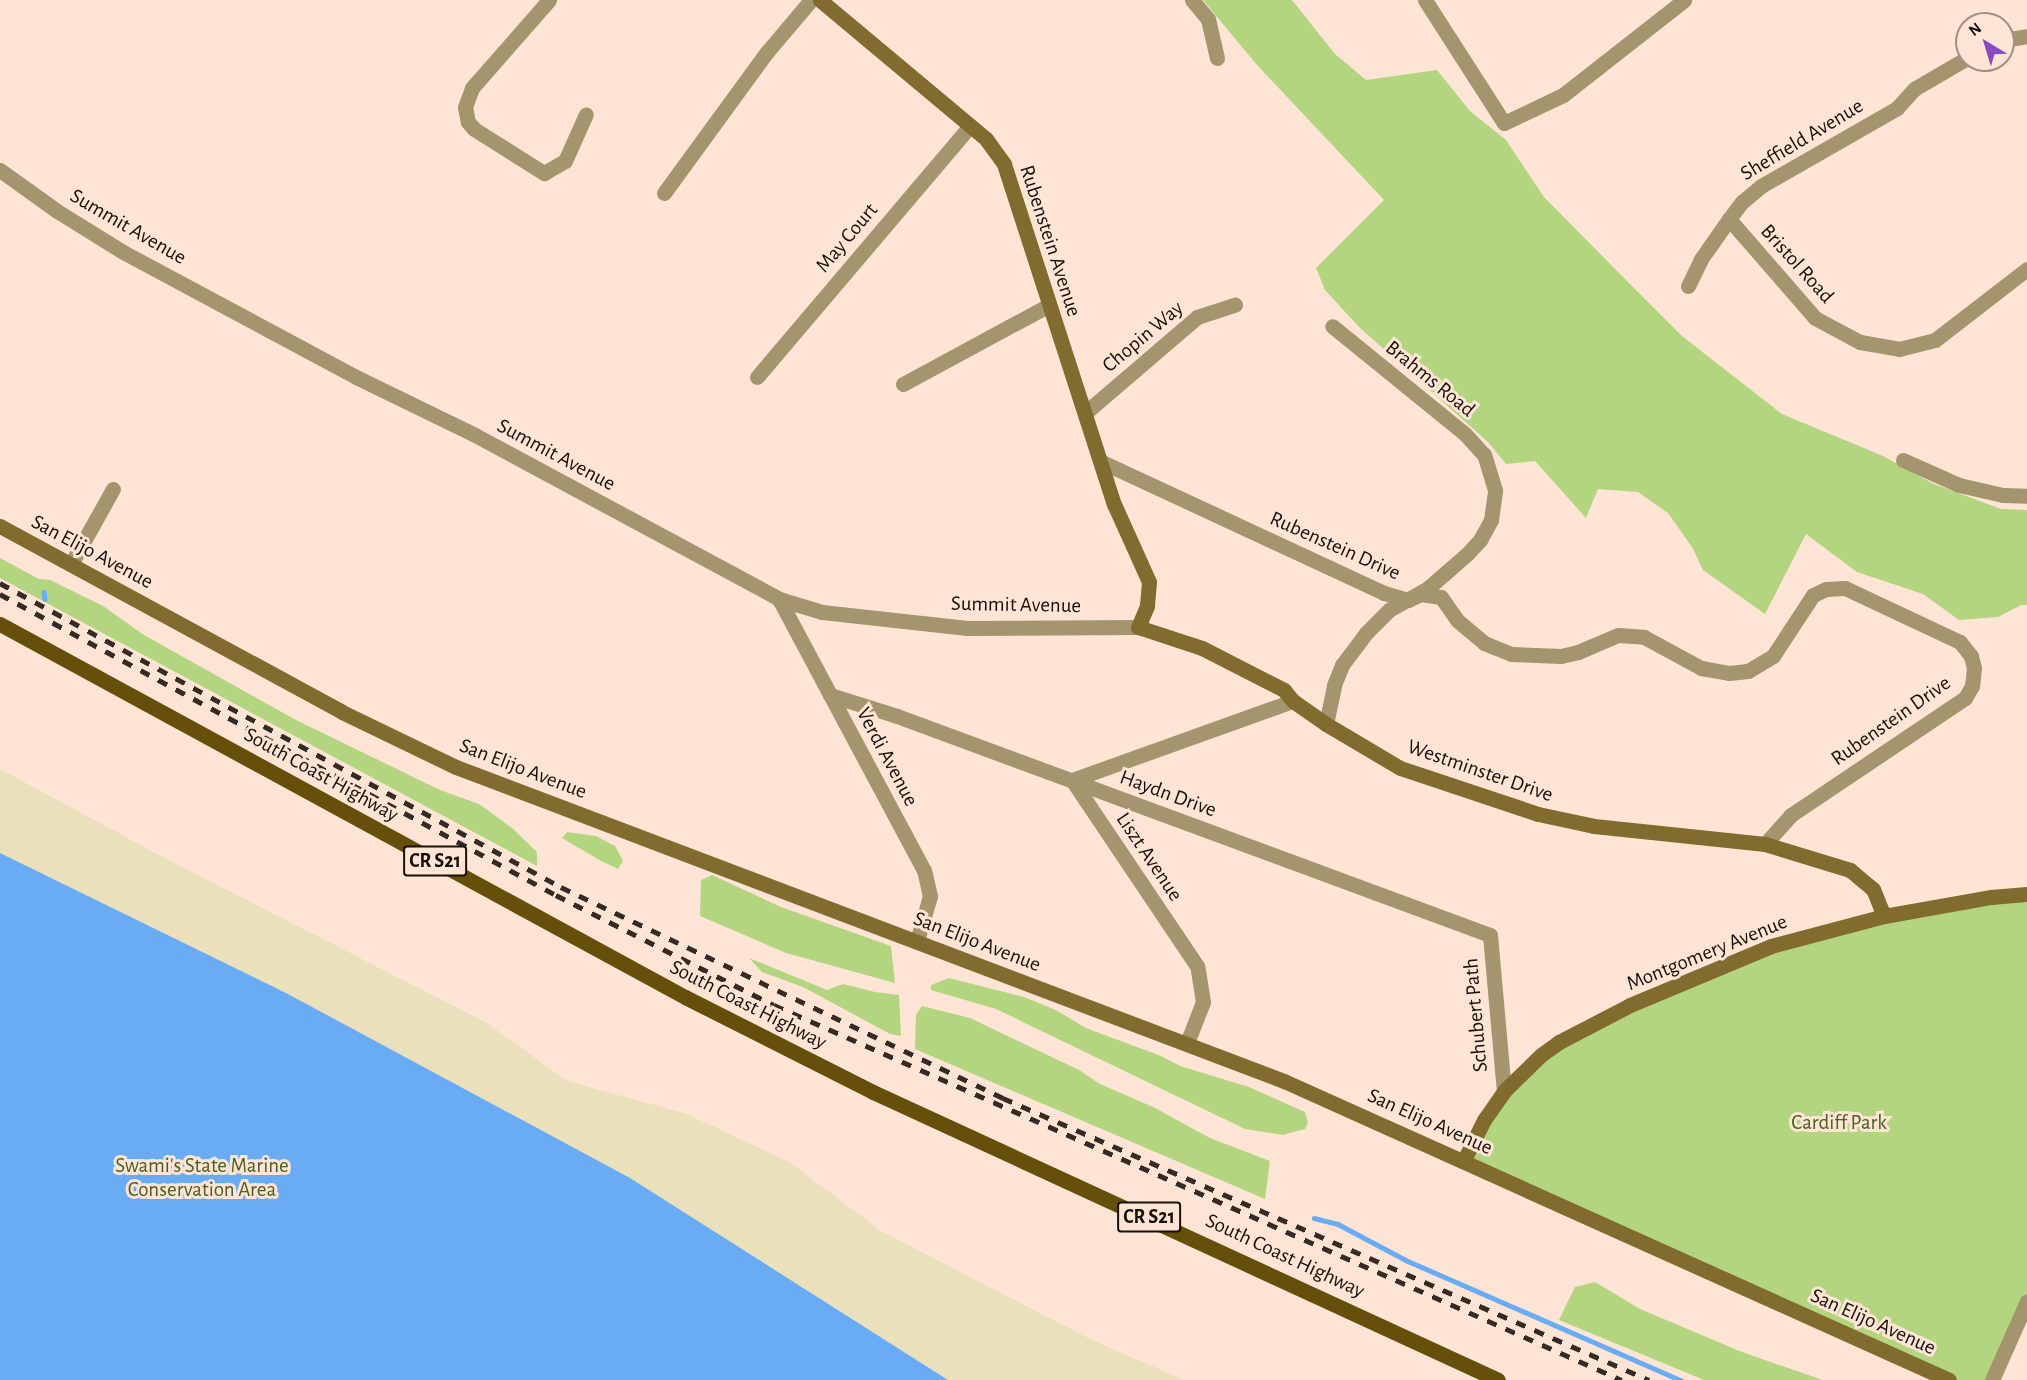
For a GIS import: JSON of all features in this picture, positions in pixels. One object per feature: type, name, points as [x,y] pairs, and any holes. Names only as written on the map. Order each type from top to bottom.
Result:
[{"type":"main road","name":"South Coast Highway","points":[[0,624],[685,997],[873,1092],[1498,1380]]},
{"type":"street","points":[[549,0],[472,88],[465,107],[468,122],[474,129],[544,173],[565,161],[586,114]]},
{"type":"street","points":[[1192,0],[1208,19],[1217,58]]},
{"type":"street","points":[[1425,0],[1504,123],[1563,95],[1684,0]]},
{"type":"street","points":[[664,193],[767,52],[821,1]]},
{"type":"street","name":"Rubenstein Avenue","points":[[821,1],[986,139],[1004,164],[1102,462]]},
{"type":"street","name":"Sheffield Avenue","points":[[1688,286],[1701,259],[1729,219],[1742,202],[1761,186],[1897,108],[1914,89],[1955,65]]},
{"type":"street","name":"May Court","points":[[757,377],[970,126]]},
{"type":"street","name":"Summit Avenue","points":[[0,170],[57,211],[123,252],[356,377],[475,435],[779,599],[822,612],[967,628],[1138,627]]},
{"type":"street","name":"Bristol Road","points":[[1729,219],[1815,318],[1860,342],[1899,348],[1935,340],[2027,269]]},
{"type":"street","points":[[903,384],[1049,305]]},
{"type":"street","name":"Chopin Way","points":[[1084,413],[1197,316],[1235,305]]},
{"type":"street","name":"Brahms Road","points":[[1332,326],[1465,434],[1484,455],[1491,475],[1495,490],[1495,503],[1491,520],[1480,540],[1428,588],[1408,600]]},
{"type":"street","points":[[1903,460],[1959,484],[2003,495],[2027,496]]},
{"type":"street","points":[[1102,462],[1114,504],[1149,582],[1148,606],[1138,627]]},
{"type":"street","name":"Rubenstein Drive","points":[[1102,462],[1384,593],[1408,600],[1421,594],[1442,597],[1458,621],[1484,643],[1510,654],[1561,656],[1578,652],[1618,635],[1644,637],[1701,668],[1729,673],[1748,671],[1773,656],[1813,595],[1821,589],[1845,588],[1960,642],[1971,656],[1974,668],[1972,686],[1965,698],[1791,815],[1765,844]]},
{"type":"street","points":[[71,564],[113,489]]},
{"type":"street","name":"San Elijo Avenue","points":[[0,526],[342,712],[456,766],[1284,1081],[1949,1380]]},
{"type":"street","name":"Verdi Avenue","points":[[779,599],[924,870],[930,896],[916,941]]},
{"type":"street","points":[[1326,724],[1334,685],[1342,665],[1366,633],[1389,610],[1408,600]]},
{"type":"street","name":"Westminster Drive","points":[[1138,627],[1202,648],[1284,690],[1293,701],[1326,724],[1400,768],[1538,814],[1594,826],[1765,844],[1850,870],[1873,889],[1884,916]]},
{"type":"street","name":"Haydn Drive","points":[[830,695],[897,716],[1490,935]]},
{"type":"street","points":[[1072,780],[1293,701]]},
{"type":"street","name":"Liszt Avenue","points":[[1072,780],[1197,966],[1203,1002],[1187,1043]]},
{"type":"street","name":"Montgomery Avenue","points":[[1464,1160],[1484,1120],[1504,1091],[1541,1055],[1559,1042],[1630,1005],[1771,946],[1884,916],[1991,897],[2027,894]]},
{"type":"street","name":"Schubert Path","points":[[1490,935],[1504,1091]]},
{"type":"street","points":[[1992,1380],[2027,1301]]},
{"type":"green space","points":[[1203,0],[1292,0],[1335,54],[1366,80],[1437,70],[1470,111],[1506,140],[1544,197],[1682,336],[1782,414],[1883,456],[1934,484],[2001,509],[2027,510],[2027,605],[2021,605],[1998,617],[1959,620],[1923,594],[1857,572],[1806,534],[1765,614],[1703,570],[1692,547],[1668,513],[1638,492],[1598,489],[1586,518],[1535,461],[1506,464],[1488,442],[1359,327],[1325,290],[1316,268],[1384,200],[1257,65]]},
{"type":"green space","points":[[0,558],[39,579],[50,580],[103,606],[144,635],[296,720],[440,790],[479,804],[512,828],[537,852],[537,866],[0,578]]},
{"type":"green space","points":[[567,832],[596,836],[615,846],[623,861],[618,869],[601,861],[562,838]]},
{"type":"green space","points":[[712,875],[781,907],[891,946],[895,983],[786,953],[700,916],[701,880]]},
{"type":"green space","name":"Cardiff Park","points":[[2027,895],[2027,1297],[1993,1380],[1948,1380],[1464,1160],[1490,1110],[1567,1038],[1832,929]]},
{"type":"green space","points":[[749,958],[827,990],[843,984],[899,995],[901,1036],[890,1034],[803,987],[762,972]]},
{"type":"green space","points":[[949,978],[1024,997],[1056,1010],[1086,1028],[1161,1056],[1180,1066],[1249,1087],[1305,1112],[1308,1122],[1305,1129],[1283,1135],[1245,1129],[996,1009],[931,990],[931,985]]},
{"type":"green space","points":[[922,1006],[970,1018],[1079,1070],[1100,1084],[1153,1107],[1210,1138],[1270,1161],[1265,1199],[915,1049],[916,1015]]},
{"type":"green space","points":[[1595,1282],[1640,1309],[1742,1352],[1823,1380],[1704,1380],[1559,1320],[1575,1287]]},
{"type":"sand","points":[[0,769],[159,855],[487,1023],[567,1081],[687,1114],[789,1162],[881,1231],[1092,1340],[1184,1380],[948,1380],[630,1178],[288,994],[0,853]]},
{"type":"water","name":"Swami's State Marine Conservation Area","points":[[0,853],[288,994],[630,1178],[948,1380],[0,1380]]},
{"type":"waterway","points":[[44,592],[45,599]]},
{"type":"waterway","points":[[1314,1218],[1338,1224],[1408,1261],[1681,1380]]},
{"type":"railway","points":[[0,583],[561,887],[1003,1098],[1649,1380]]},
{"type":"railway","points":[[0,594],[556,895],[774,1005],[1622,1380]]}]
